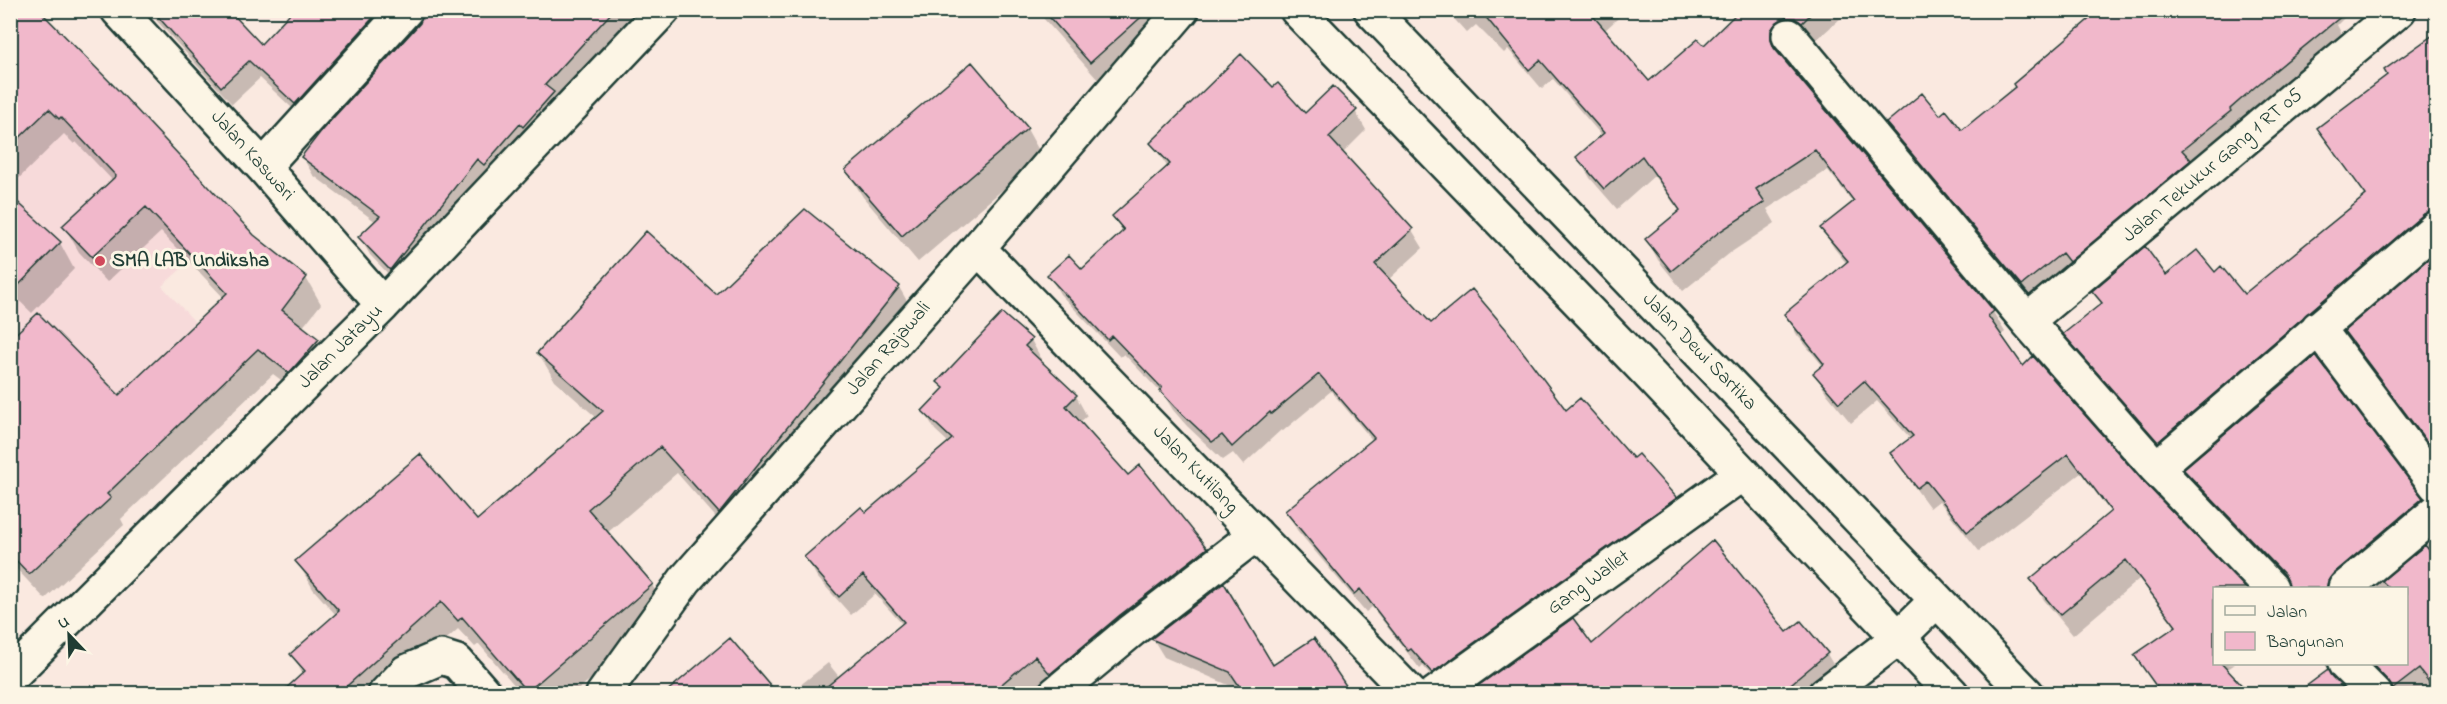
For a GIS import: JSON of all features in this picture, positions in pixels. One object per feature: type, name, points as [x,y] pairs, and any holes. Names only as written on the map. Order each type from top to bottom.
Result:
[{"type":"street","name":"Jalan Kaswari","points":[[118,10],[263,167],[383,305]]},
{"type":"street","points":[[263,167],[406,10]]},
{"type":"street","name":"Jalan Jatayu","points":[[10,677],[383,305],[663,10]]},
{"type":"street","name":"Jalan Rajawali","points":[[603,693],[685,580],[978,248],[1182,10]]},
{"type":"street","points":[[1297,10],[1952,693]]},
{"type":"street","name":"Jalan Dewi Sartika","points":[[1371,10],[2027,693]]},
{"type":"street","name":"Jalan Tekukur Gang 1 RT 05","points":[[2027,321],[2399,10]]},
{"type":"street","points":[[1789,36],[2027,321],[2156,468],[2270,587]]},
{"type":"street","points":[[2156,468],[2436,228]]},
{"type":"street","name":"Jalan Kutilang","points":[[978,248],[1412,693]]},
{"type":"street","points":[[2318,328],[2436,484]]},
{"type":"street","name":"Gang Wallet","points":[[1435,693],[1743,473]]},
{"type":"street","points":[[2346,587],[2436,512]]},
{"type":"street","points":[[1055,693],[1256,534]]},
{"type":"street","points":[[1825,693],[1898,638],[1937,600]]},
{"type":"street","points":[[385,693],[406,672],[441,657],[457,663],[485,693]]},
{"type":"street","points":[[2347,665],[2375,693]]},
{"type":"street","points":[[10,689],[15,693]]},
{"type":"shaded area","name":"SMA LAB Undiksha","points":[[10,11],[217,237],[162,286],[215,344],[11,527]]},
{"type":"building","points":[[10,10],[39,10],[119,91],[254,235],[307,277],[282,310],[319,339],[289,373],[258,349],[107,494],[111,498],[29,574],[10,554],[10,339],[38,313],[119,395],[227,293],[146,207],[92,257],[62,226],[116,176],[61,117],[59,119],[49,109],[10,147]]},
{"type":"building","points":[[152,10],[229,10],[261,44],[293,10],[380,10],[295,104],[249,61],[221,87]]},
{"type":"building","points":[[424,10],[614,10],[545,85],[554,92],[523,127],[520,124],[484,165],[477,159],[390,270],[358,237],[380,216],[301,157],[322,130],[420,23]]},
{"type":"building","points":[[1043,10],[1149,10],[1090,63]]},
{"type":"building","points":[[1480,10],[1588,10],[1649,81],[1698,39],[1704,45],[1740,10],[1815,10],[1802,23],[1795,18],[1786,18],[1777,22],[1771,30],[1774,48],[1994,311],[1988,316],[2023,366],[2033,356],[2142,480],[2245,587],[2213,587],[2213,665],[2223,665],[2249,693],[2161,693],[2134,655],[2176,626],[2126,560],[2060,615],[2030,579],[2111,511],[2068,454],[1967,532],[1926,481],[1917,488],[1890,453],[1913,436],[1864,381],[1839,403],[1813,373],[1824,364],[1784,314],[1848,261],[1820,228],[1854,201],[1815,150],[1756,189],[1765,202],[1719,232],[1671,271],[1645,239],[1680,210],[1642,156],[1604,189],[1576,157],[1604,133],[1540,60],[1529,70]]},
{"type":"building","points":[[2100,10],[2349,10],[2182,150],[2191,160],[2069,262],[2062,253],[2022,285],[1886,123],[1922,93],[1940,115],[1946,110],[1962,130],[2015,87],[2013,84]]},
{"type":"building","points":[[2436,33],[2436,210],[2424,214],[2158,442],[2063,334],[2102,303],[2092,291],[2145,246],[2166,275],[2197,250],[2215,272],[2221,266],[2244,294],[2366,195],[2317,128],[2387,75],[2384,70]]},
{"type":"building","points":[[1241,54],[1273,87],[1278,83],[1305,113],[1333,86],[1357,110],[1329,137],[1413,229],[1375,264],[1431,323],[1472,289],[1506,329],[1566,410],[1580,398],[1633,458],[1638,454],[1677,498],[1432,673],[1411,649],[1408,651],[1360,589],[1354,594],[1285,511],[1374,438],[1319,374],[1271,414],[1270,412],[1232,447],[1222,435],[1212,442],[1175,407],[1160,391],[1162,388],[1112,336],[1108,340],[1047,275],[1069,255],[1082,269],[1124,230],[1112,216],[1170,164],[1150,143]]},
{"type":"building","points":[[972,62],[1028,128],[902,236],[845,170]]},
{"type":"building","points":[[10,195],[61,242],[10,294]]},
{"type":"building","points":[[805,209],[900,286],[719,513],[660,447],[588,509],[653,584],[527,692],[462,617],[458,621],[441,602],[339,693],[281,693],[305,671],[290,654],[339,611],[295,561],[420,454],[477,520],[603,411],[537,353],[646,231],[716,294]]},
{"type":"building","points":[[2436,252],[2436,454],[2344,331]]},
{"type":"building","points":[[1002,313],[1032,339],[1025,346],[1077,395],[1066,406],[1128,475],[1140,465],[1207,548],[1120,615],[1050,674],[1035,656],[991,693],[819,693],[904,622],[863,575],[839,597],[804,557],[861,507],[866,512],[952,439],[922,411],[944,388],[937,382]]},
{"type":"building","points":[[2316,356],[2423,498],[2333,574],[2327,587],[2289,587],[2285,575],[2183,469]]},
{"type":"building","points":[[1713,540],[1787,632],[1801,621],[1828,653],[1780,693],[1468,693],[1573,618],[1592,644]]},
{"type":"building","points":[[2425,545],[2436,559],[2436,691],[2419,669],[2393,689],[2373,665],[2408,665],[2408,587],[2388,587],[2382,581]]},
{"type":"building","points":[[1224,583],[1273,665],[1314,638],[1351,693],[1231,693],[1240,687],[1230,672],[1151,639]]},
{"type":"building","points":[[730,638],[777,693],[665,693]]},
{"type":"building","points":[[2328,670],[2348,693],[2297,693]]},
{"type":"place","name":"SMA LAB Undiksha","points":[[100,261]]}]
